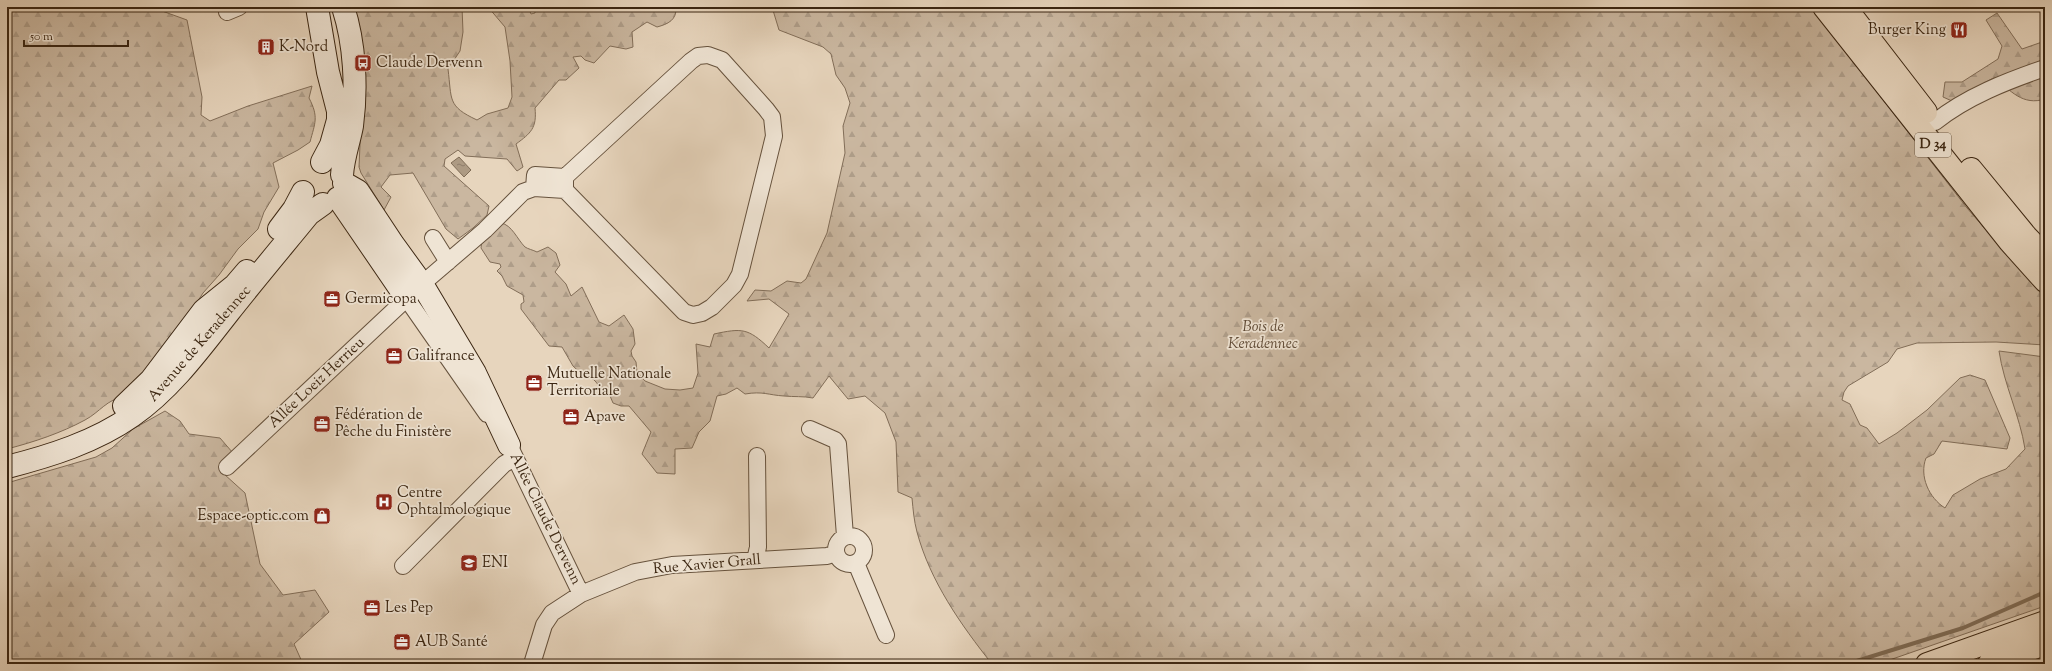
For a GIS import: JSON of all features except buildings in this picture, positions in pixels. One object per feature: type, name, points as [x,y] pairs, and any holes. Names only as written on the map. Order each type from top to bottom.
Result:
[{"type":"main road","name":"D 34","points":[[1824,7],[1993,221],[2045,281]]},
{"type":"main road","name":"D 34","points":[[1845,7],[2026,236],[2045,256]]},
{"type":"main road","points":[[1927,664],[2045,622]]},
{"type":"main road","points":[[1989,664],[2045,644]]},
{"type":"street","points":[[317,7],[328,72],[338,111],[338,120],[331,145],[322,162]]},
{"type":"street","points":[[337,190],[352,126],[354,100],[351,44],[343,7]]},
{"type":"street","points":[[708,55],[722,60],[772,117],[774,136],[740,274],[722,299],[702,313],[688,314],[679,308],[565,183],[698,56],[708,55]]},
{"type":"street","points":[[1935,122],[1953,108],[1995,88],[2045,68]]},
{"type":"street","points":[[322,162],[335,166],[337,190],[310,201],[303,192],[301,182],[306,169],[311,165],[322,162]]},
{"type":"street","name":"Allée Loeiz Herrieu","points":[[228,467],[414,292],[485,230],[523,192],[534,188],[565,183]]},
{"type":"street","name":"Allée Claude Dervenn","points":[[337,190],[358,191],[393,244],[414,292],[475,373],[581,594]]},
{"type":"street","name":"Avenue de Keradennec","points":[[7,467],[47,456],[94,438],[121,424],[146,406],[162,391],[200,348],[309,214],[337,190]]},
{"type":"street","name":"Avenue de Keradennec","points":[[7,458],[47,445],[91,427],[114,413],[134,397],[151,380],[204,310],[240,278],[282,226],[303,192]]},
{"type":"street","points":[[433,238],[448,262]]},
{"type":"street","points":[[810,429],[835,440],[838,444],[845,536]]},
{"type":"street","points":[[403,566],[504,464],[512,451]]},
{"type":"street","points":[[755,560],[758,547],[757,456]]},
{"type":"street","points":[[845,536],[855,536],[859,538],[864,546],[862,558],[856,563],[843,562],[836,553],[838,543],[845,536]]},
{"type":"street","name":"Rue Xavier Grall","points":[[532,664],[544,626],[548,618],[559,607],[581,594],[636,572],[651,568],[827,556],[836,553]]},
{"type":"street","points":[[856,563],[886,634]]},
{"type":"green space","points":[[7,7],[151,7],[187,20],[202,97],[201,115],[210,121],[248,106],[312,86],[309,98],[314,110],[315,120],[310,142],[273,163],[279,187],[264,212],[258,229],[238,249],[219,275],[203,293],[179,330],[124,397],[113,400],[85,420],[57,433],[7,449]]},
{"type":"green space","points":[[353,7],[462,7],[463,32],[460,51],[448,69],[450,88],[453,101],[456,106],[467,115],[477,120],[487,114],[508,108],[512,97],[510,61],[505,27],[488,7],[528,7],[531,14],[535,13],[535,7],[676,7],[676,11],[671,21],[668,23],[657,27],[647,22],[632,32],[633,47],[626,49],[610,46],[594,63],[585,60],[581,56],[573,57],[579,68],[566,80],[559,80],[535,108],[535,121],[532,129],[526,137],[516,144],[523,167],[517,171],[507,159],[465,156],[458,150],[445,159],[444,166],[489,206],[487,215],[458,239],[446,229],[413,173],[390,175],[381,187],[391,197],[384,210],[361,173],[359,167],[361,122]]},
{"type":"green space","name":"Bois de Keradennec","points":[[772,7],[1811,7],[1967,208],[2045,298],[2045,345],[1996,342],[1917,343],[1897,349],[1888,362],[1848,386],[1844,392],[1842,400],[1850,404],[1860,425],[1867,428],[1879,444],[1897,433],[1927,410],[1960,378],[1970,375],[1985,380],[2010,438],[2007,449],[1942,441],[1934,454],[1926,458],[1924,472],[1930,493],[1939,504],[1945,508],[1953,495],[1980,479],[2006,469],[2025,449],[2020,425],[2004,376],[1999,351],[2045,357],[2045,606],[1878,664],[992,664],[958,618],[938,585],[917,532],[912,498],[898,492],[896,442],[885,413],[865,396],[848,399],[829,376],[813,398],[778,396],[761,393],[745,394],[737,388],[726,394],[717,396],[710,421],[699,432],[692,448],[675,449],[675,474],[657,473],[642,454],[651,432],[629,406],[621,406],[613,403],[608,391],[602,390],[591,378],[586,378],[573,366],[562,347],[549,346],[521,309],[521,304],[524,302],[523,295],[507,286],[502,276],[497,271],[501,267],[500,264],[490,262],[481,248],[482,240],[501,223],[505,224],[511,229],[526,248],[537,252],[548,247],[556,253],[560,265],[555,272],[566,284],[571,296],[582,287],[599,322],[609,326],[624,315],[633,329],[635,344],[631,351],[636,362],[637,372],[645,381],[665,389],[680,390],[693,388],[698,373],[696,344],[710,347],[714,334],[731,331],[744,331],[762,341],[769,348],[789,314],[769,299],[747,301],[755,290],[771,291],[787,281],[801,283],[806,279],[827,233],[845,153],[843,126],[850,103],[845,88],[836,75],[831,54],[823,47],[779,30]]},
{"type":"green space","points":[[1997,13],[2022,49],[2045,41],[2045,99],[2037,101],[2023,99],[2017,96],[1995,77],[1952,101],[1943,97],[1945,82],[1962,82],[1998,59],[2002,46],[1986,20]]},
{"type":"green space","points":[[165,411],[180,421],[189,434],[220,438],[233,453],[224,474],[245,493],[260,564],[283,595],[315,590],[329,612],[294,644],[303,664],[13,664],[7,660],[7,483],[96,457],[112,448],[133,429]]},
{"type":"water","points":[[459,157],[471,170],[464,177],[451,163]]},
{"type":"waterway","points":[[1847,664],[1963,628],[2045,592]]},
{"type":"place","name":"Burger King","points":[[1959,30]]},
{"type":"place","name":"K-Nord","points":[[266,47]]},
{"type":"place","name":"Claude Dervenn","points":[[363,63]]},
{"type":"place","name":"Germicopa","points":[[332,299]]},
{"type":"place","name":"Galifrance","points":[[394,356]]},
{"type":"place","name":"Mutuelle Nationale Territoriale","points":[[534,383]]},
{"type":"place","name":"Apave","points":[[571,417]]},
{"type":"place","name":"Fédération de Pêche du Finistère","points":[[322,424]]},
{"type":"place","name":"Centre Ophtalmologique","points":[[384,502]]},
{"type":"place","name":"Espace-optic.com","points":[[322,516]]},
{"type":"place","name":"ENI","points":[[469,563]]},
{"type":"place","name":"Les Pep","points":[[372,608]]},
{"type":"place","name":"AUB Santé","points":[[402,642]]}]
